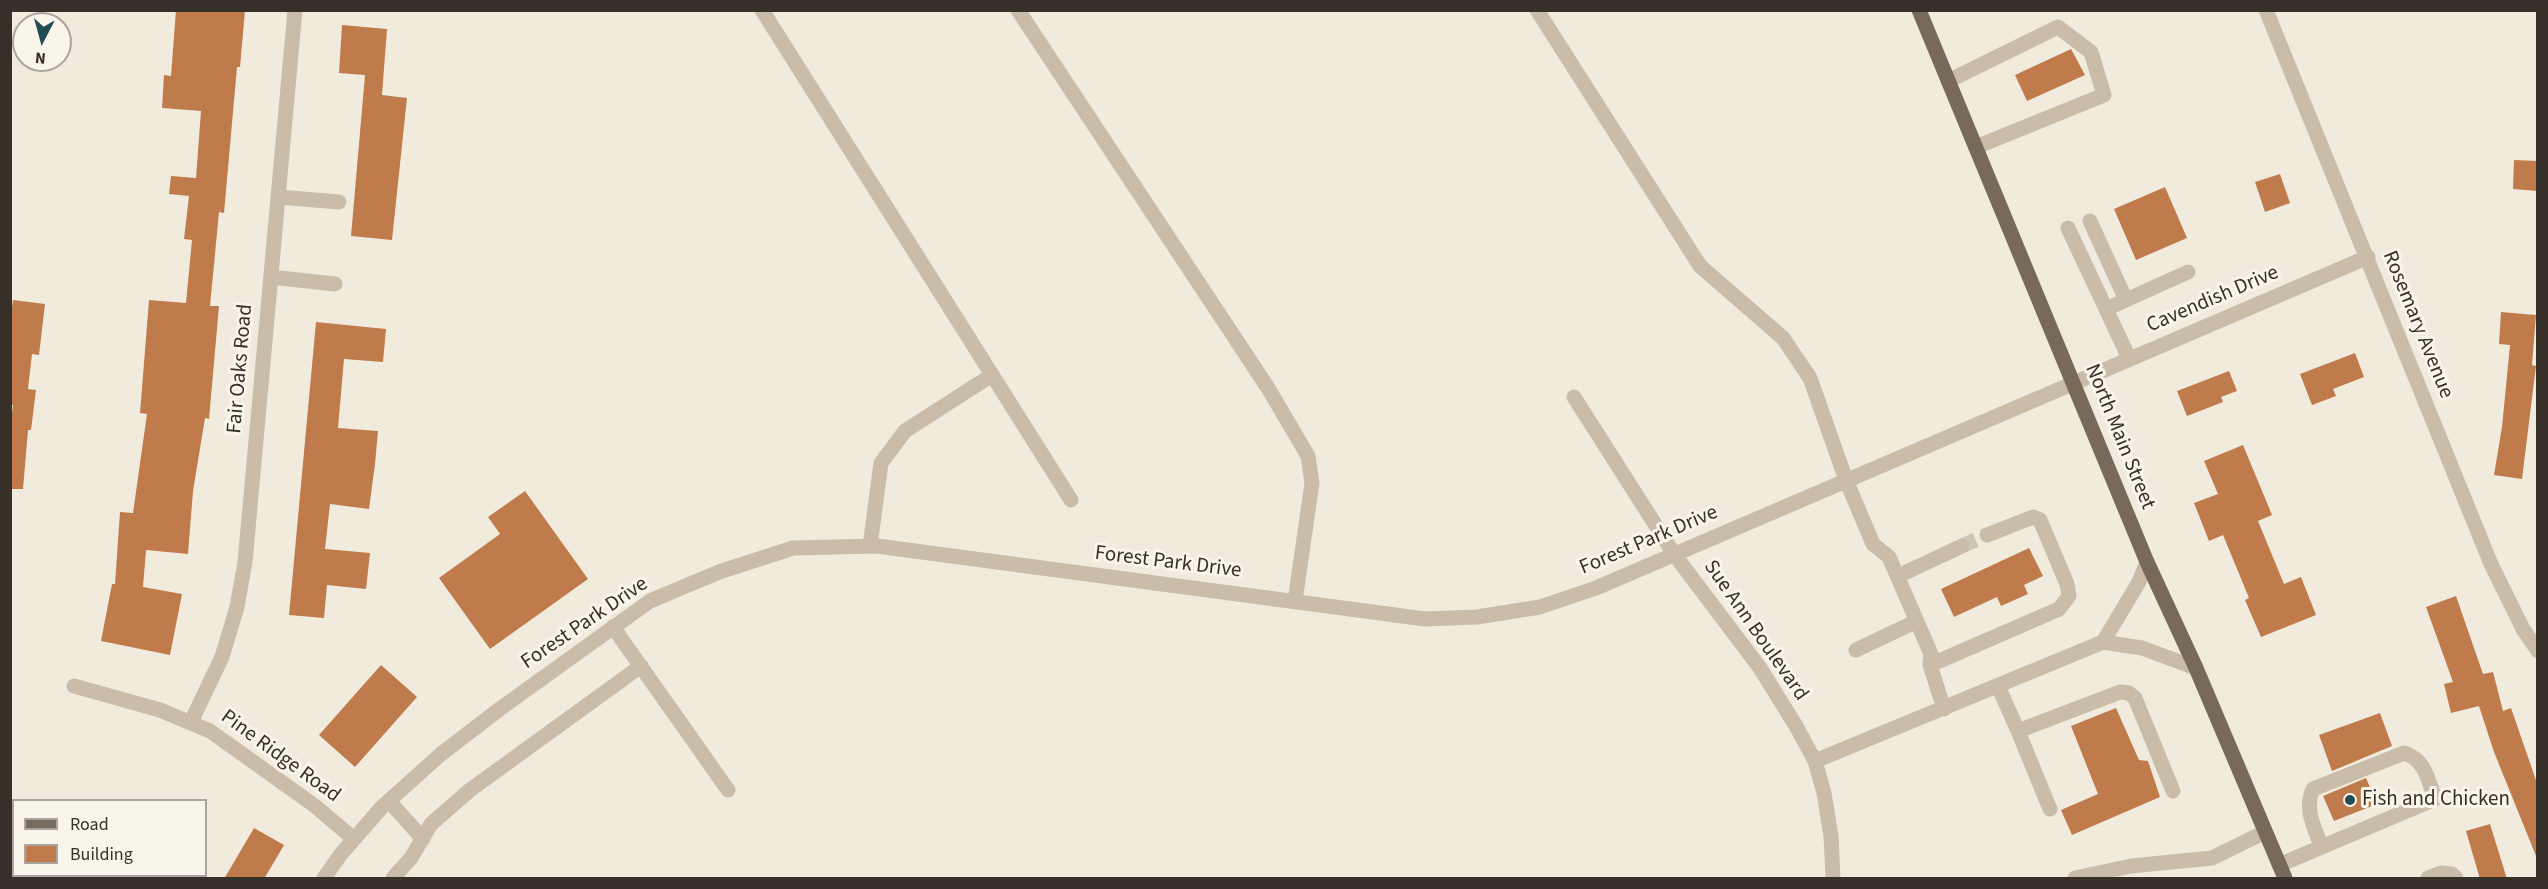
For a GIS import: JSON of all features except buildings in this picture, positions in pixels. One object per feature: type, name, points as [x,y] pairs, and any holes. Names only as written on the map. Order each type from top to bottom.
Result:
[{"type":"main road","name":"North Main Street","points":[[1919,10],[2147,562],[2196,668],[2282,872]]},
{"type":"street","name":"Fair Oaks Road","points":[[191,722],[222,657],[237,607],[245,562],[295,10]]},
{"type":"street","points":[[762,10],[1071,500]]},
{"type":"street","points":[[1018,10],[1268,388],[1308,456],[1312,483],[1295,601]]},
{"type":"street","points":[[1537,10],[1700,266],[1783,338],[1810,378],[1846,480],[1872,544],[1889,557],[1931,654],[1930,665],[1944,709]]},
{"type":"street","name":"Rosemary Avenue","points":[[2266,10],[2492,564],[2523,629],[2538,651]]},
{"type":"street","points":[[1948,81],[2058,27],[2091,52],[2104,95],[1976,147]]},
{"type":"street","points":[[278,198],[339,202]]},
{"type":"street","points":[[2090,221],[2126,300]]},
{"type":"street","points":[[2068,228],[2129,358]]},
{"type":"street","name":"Cavendish Drive","points":[[2074,382],[2368,257]]},
{"type":"street","points":[[2106,309],[2188,272]]},
{"type":"street","points":[[270,278],[335,284]]},
{"type":"street","points":[[870,546],[881,463],[905,431],[992,375]]},
{"type":"street","name":"Forest Park Drive","points":[[324,879],[354,839],[389,801],[458,741],[613,627],[650,601],[719,572],[792,548],[870,546],[1425,619],[1477,617],[1540,607],[1596,588],[2074,382]]},
{"type":"street","name":"Sue Ann Boulevard","points":[[1574,397],[1674,554],[1760,669],[1815,761],[1831,836],[1833,879]]},
{"type":"street","points":[[1930,665],[2059,609],[2069,596],[2067,584],[2040,520],[2033,517],[1987,535]]},
{"type":"street","points":[[1898,576],[1962,546]]},
{"type":"street","points":[[2103,642],[2139,582],[2147,562]]},
{"type":"street","points":[[1856,650],[1917,621]]},
{"type":"street","points":[[613,627],[728,790]]},
{"type":"street","points":[[1815,761],[2103,642],[2142,648],[2196,668]]},
{"type":"street","points":[[393,879],[411,858],[431,824],[470,790],[641,666]]},
{"type":"street","name":"Pine Ridge Road","points":[[74,686],[160,710],[191,722],[233,745],[315,806],[354,839]]},
{"type":"street","points":[[1998,686],[2050,809]]},
{"type":"street","points":[[2018,731],[2120,692],[2129,693],[2135,698],[2174,791]]},
{"type":"street","points":[[2282,872],[2321,846],[2435,799],[2424,767],[2414,756],[2404,753],[2313,789],[2308,800],[2309,811],[2321,846]]},
{"type":"street","points":[[389,801],[423,839]]},
{"type":"street","points":[[2075,879],[2131,866],[2157,871],[2212,858],[2265,832]]},
{"type":"street","points":[[2428,879],[2441,873],[2452,874],[2456,879]]},
{"type":"tunnel","points":[[1962,546],[1987,535]]},
{"type":"place","name":"Fish and Chicken","points":[[2350,800]]}]
